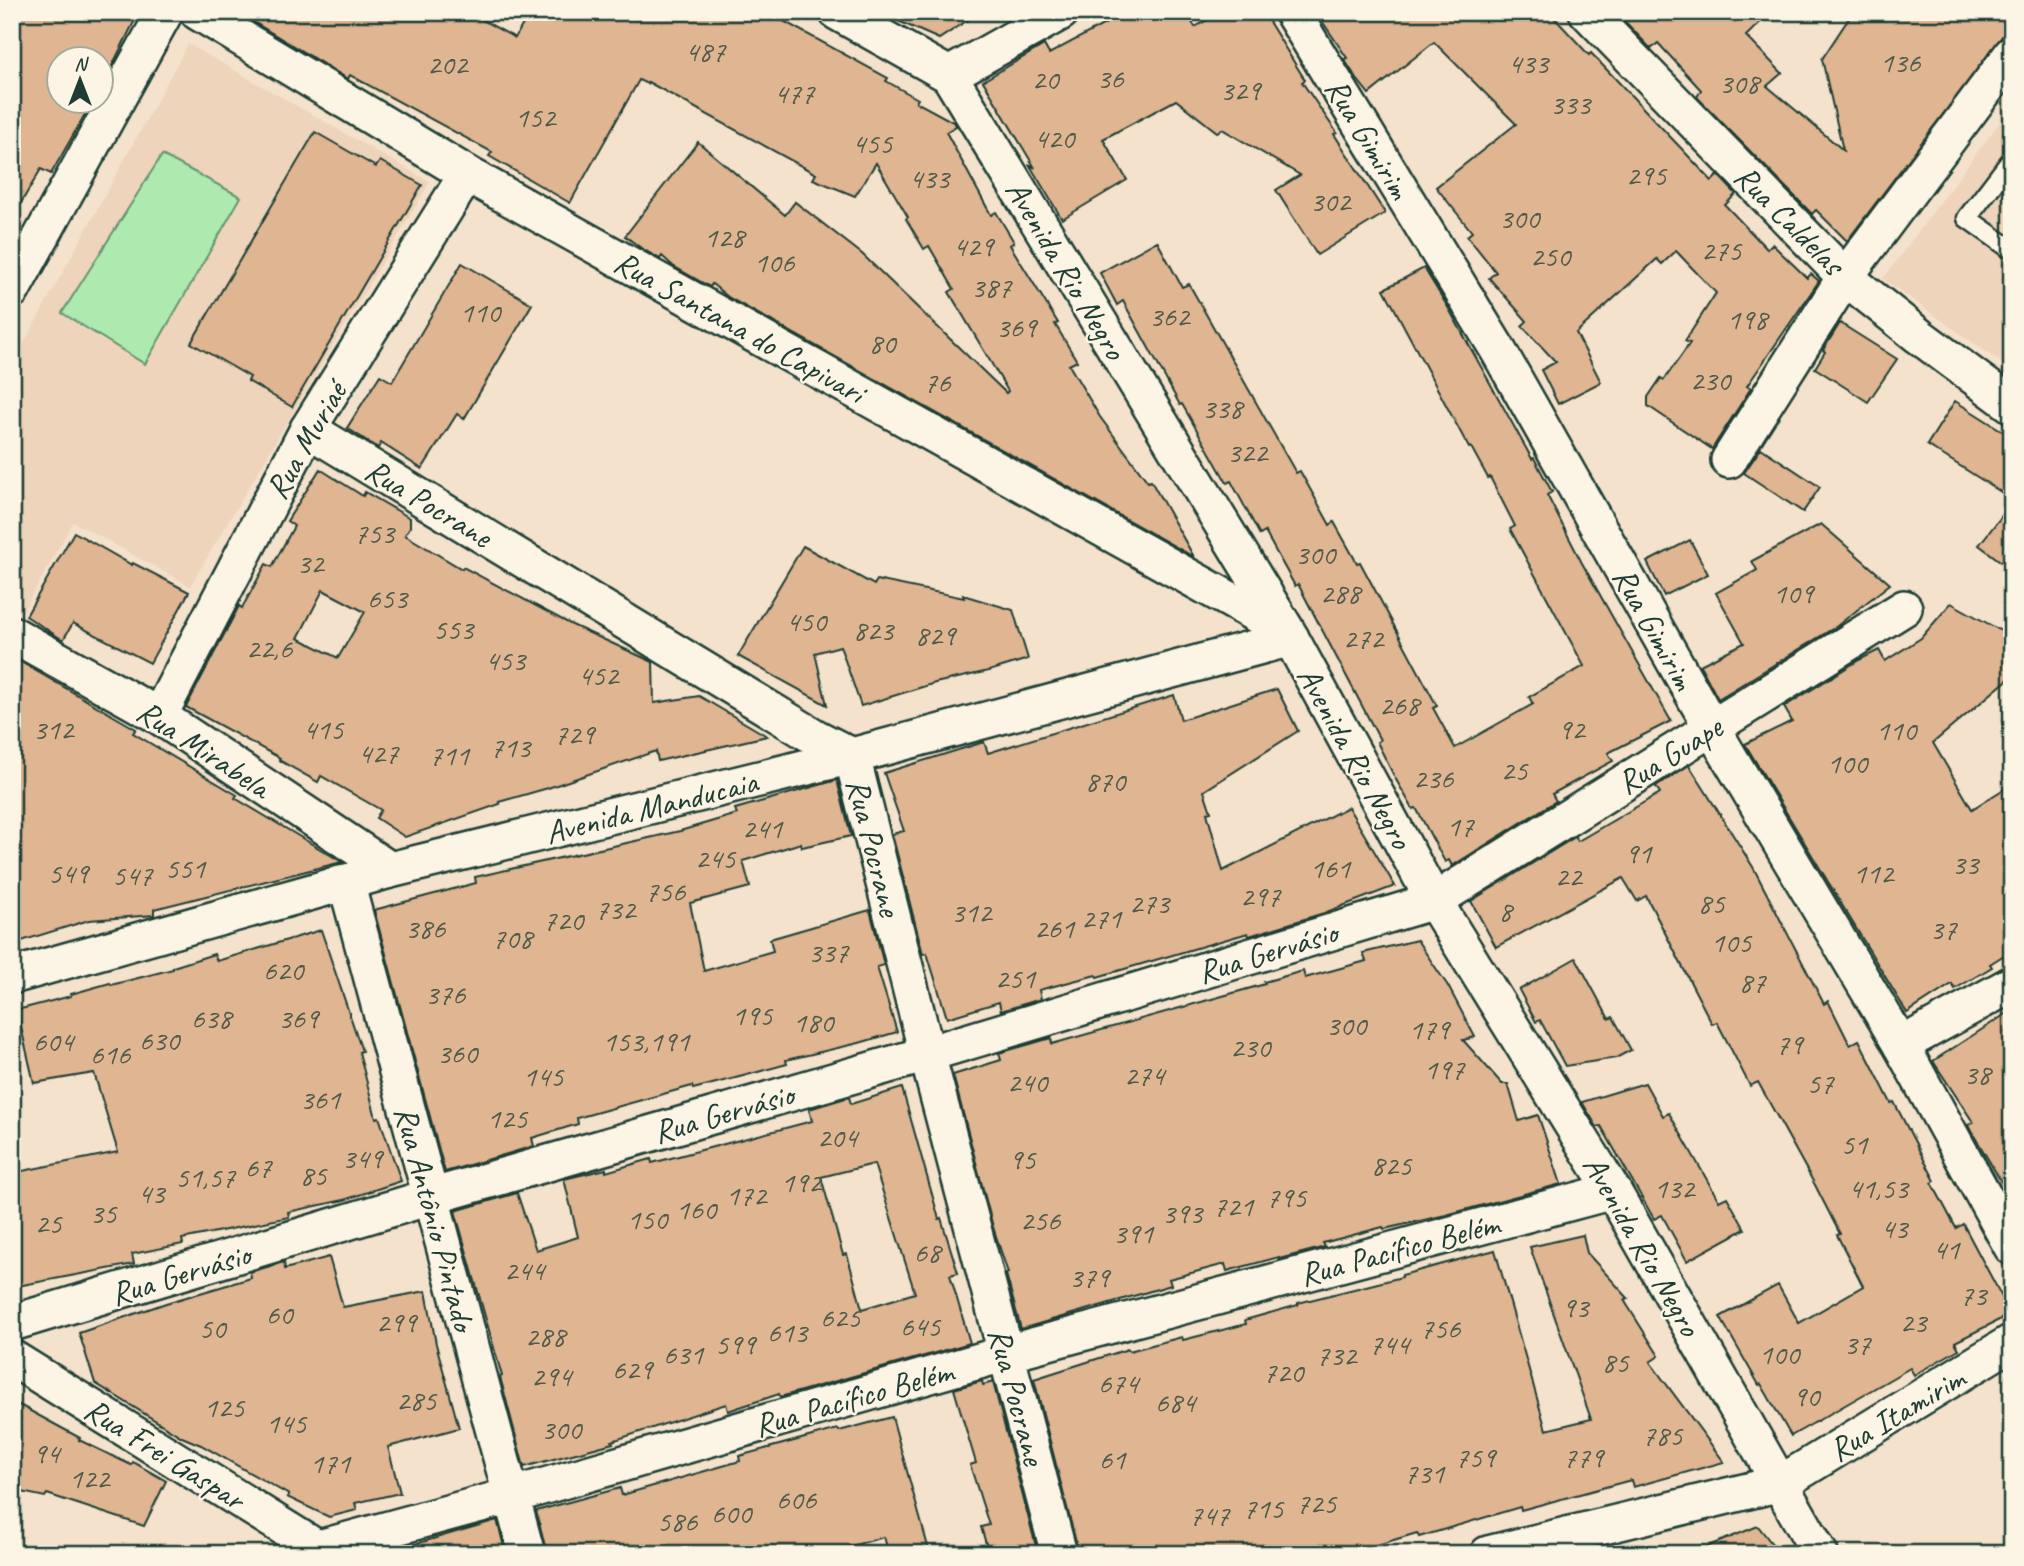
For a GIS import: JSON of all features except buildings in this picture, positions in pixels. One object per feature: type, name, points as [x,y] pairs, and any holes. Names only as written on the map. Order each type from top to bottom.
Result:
[{"type":"street","points":[[15,279],[165,12]]},
{"type":"street","name":"Rua Santana do Capivari","points":[[198,12],[467,174],[1289,635]]},
{"type":"street","name":"Avenida Rio Negro","points":[[837,12],[949,75],[1289,635],[1434,901],[1613,1191],[1820,1554]]},
{"type":"street","points":[[949,75],[1060,12]]},
{"type":"street","name":"Rua Gimirim","points":[[1292,12],[1498,350],[1712,728],[1900,1045],[2012,1247]]},
{"type":"street","name":"Rua Caldelas","points":[[1587,12],[1845,277],[2012,405]]},
{"type":"street","points":[[1729,460],[1845,277],[2012,54]]},
{"type":"street","name":"Rua Muriaé","points":[[159,716],[307,429],[467,174]]},
{"type":"street","name":"Rua Pocrane","points":[[307,429],[852,757],[1059,1554]]},
{"type":"street","name":"Rua Guape","points":[[1434,901],[1904,608]]},
{"type":"street","name":"Rua Mirabela","points":[[12,634],[159,716],[390,870]]},
{"type":"street","name":"Avenida Manducaia","points":[[12,976],[390,870],[852,757],[1289,635]]},
{"type":"street","name":"Rua Antônio Pintado","points":[[346,882],[527,1554]]},
{"type":"street","name":"Rua Gervásio","points":[[12,1323],[430,1197],[927,1054],[1434,901]]},
{"type":"street","points":[[1900,1045],[2012,984]]},
{"type":"street","name":"Rua Pacífico Belém","points":[[307,1551],[510,1496],[1007,1353],[1613,1191]]},
{"type":"street","name":"Rua Itamirim","points":[[1488,1554],[1781,1483],[2012,1342]]},
{"type":"street","name":"Rua Frei Gaspar","points":[[12,1358],[307,1551]]},
{"type":"lane","points":[[2012,159],[1967,218],[2012,250]]},
{"type":"shaded area","points":[[188,44],[430,182],[190,586],[73,522],[23,612],[12,606],[12,365]]},
{"type":"shaded area","points":[[2012,106],[2012,370],[1883,279]]},
{"type":"green space","points":[[162,155],[241,197],[145,364],[62,313]]}]
